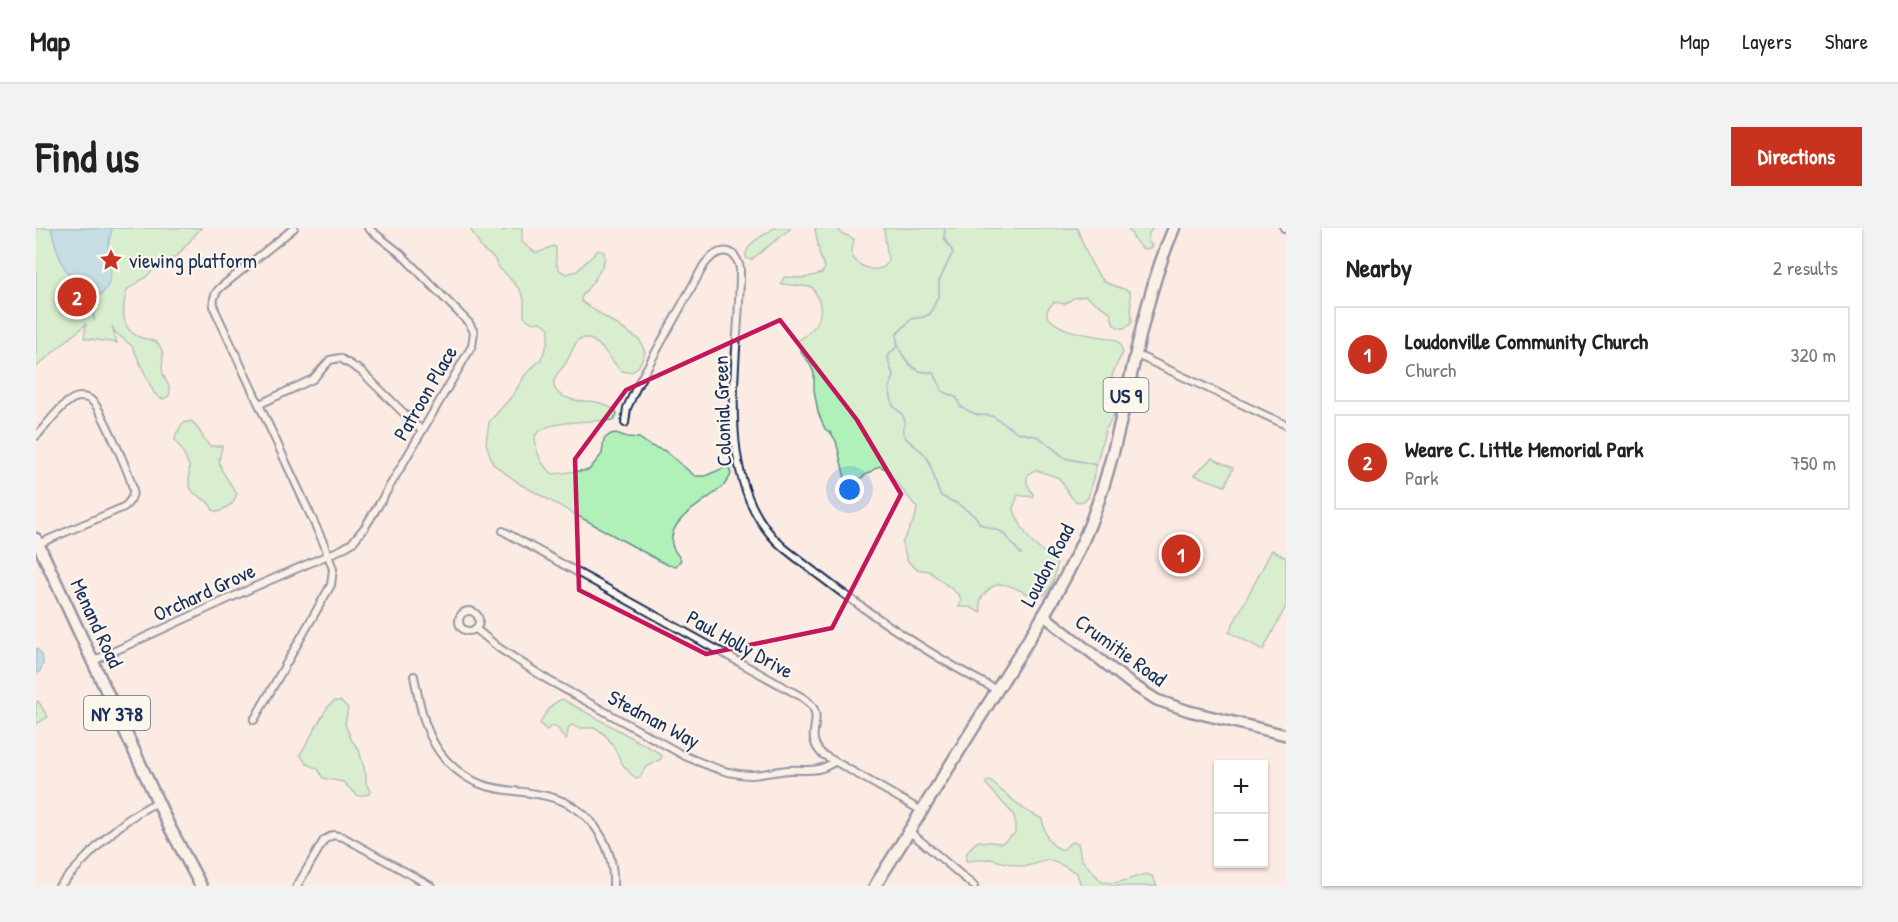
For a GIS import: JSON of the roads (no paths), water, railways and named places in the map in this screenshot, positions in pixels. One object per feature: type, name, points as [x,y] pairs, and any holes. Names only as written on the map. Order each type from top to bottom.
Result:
[{"type":"main road","name":"Loudon Road","points":[[875,886],[1043,615],[1072,564],[1097,505],[1118,435],[1134,354],[1152,285],[1174,228]]},
{"type":"main road","name":"Menand Road","points":[[37,541],[158,802],[201,886]]},
{"type":"street","points":[[254,720],[331,585],[333,574],[328,555],[215,310],[214,297],[221,287],[294,228]]},
{"type":"street","name":"Patroon Place","points":[[328,555],[345,547],[360,534],[472,346],[474,332],[469,323],[401,254],[368,228]]},
{"type":"street","name":"Colonial Green","points":[[625,423],[627,408],[634,392],[705,265],[718,252],[733,254],[740,268],[735,405],[737,458],[743,486],[756,513],[780,545],[844,594],[889,627],[949,665],[997,690]]},
{"type":"street","points":[[1134,354],[1286,425]]},
{"type":"street","points":[[260,404],[313,379],[330,360],[340,358],[361,371],[422,431]]},
{"type":"street","points":[[36,436],[70,400],[79,397],[89,399],[98,408],[125,466],[133,491],[131,500],[124,507],[37,541]]},
{"type":"street","name":"Paul Holly Drive","points":[[503,531],[807,700],[814,707],[816,715],[812,737],[814,745],[822,754],[921,811]]},
{"type":"street","name":"Orchard Grove","points":[[93,661],[328,555]]},
{"type":"street","name":"Crumitie Road","points":[[1043,615],[1130,683],[1156,700],[1189,711],[1286,735]]},
{"type":"street","name":"Stedman Way","points":[[476,629],[499,648],[548,680],[685,756],[709,765],[732,773],[755,775],[787,770],[817,770],[834,762]]},
{"type":"street","points":[[414,676],[427,730],[436,748],[447,761],[463,774],[484,785],[557,799],[581,812],[595,826],[608,848],[614,886]]},
{"type":"street","points":[[59,886],[119,827],[140,810],[158,802]]},
{"type":"street","points":[[909,831],[975,886]]},
{"type":"street","points":[[297,886],[324,840],[336,835],[344,837],[432,886]]},
{"type":"water","points":[[51,228],[112,228],[108,249],[110,279],[102,294],[91,298],[80,290],[60,259]]},
{"type":"water","points":[[36,648],[43,662],[36,675]]},
{"type":"waterway","points":[[945,228],[944,238],[953,252],[939,281],[939,294],[930,314],[911,319],[897,334],[898,345],[903,356],[915,369],[934,373],[942,391],[957,398],[960,406],[978,415],[992,416],[1017,432],[1039,437],[1065,458],[1097,465]]},
{"type":"waterway","points":[[93,297],[94,321]]},
{"type":"waterway","points":[[898,345],[888,356],[894,376],[889,388],[893,406],[904,417],[903,433],[926,456],[941,496],[958,504],[976,517],[980,524],[1002,532],[1021,554]]},
{"type":"place","name":"viewing platform","points":[[111,260]]},
{"type":"place","name":"Weare C. Little Memorial Park","points":[[77,297]]},
{"type":"place","name":"Loudonville Community Church","points":[[1181,554]]}]
